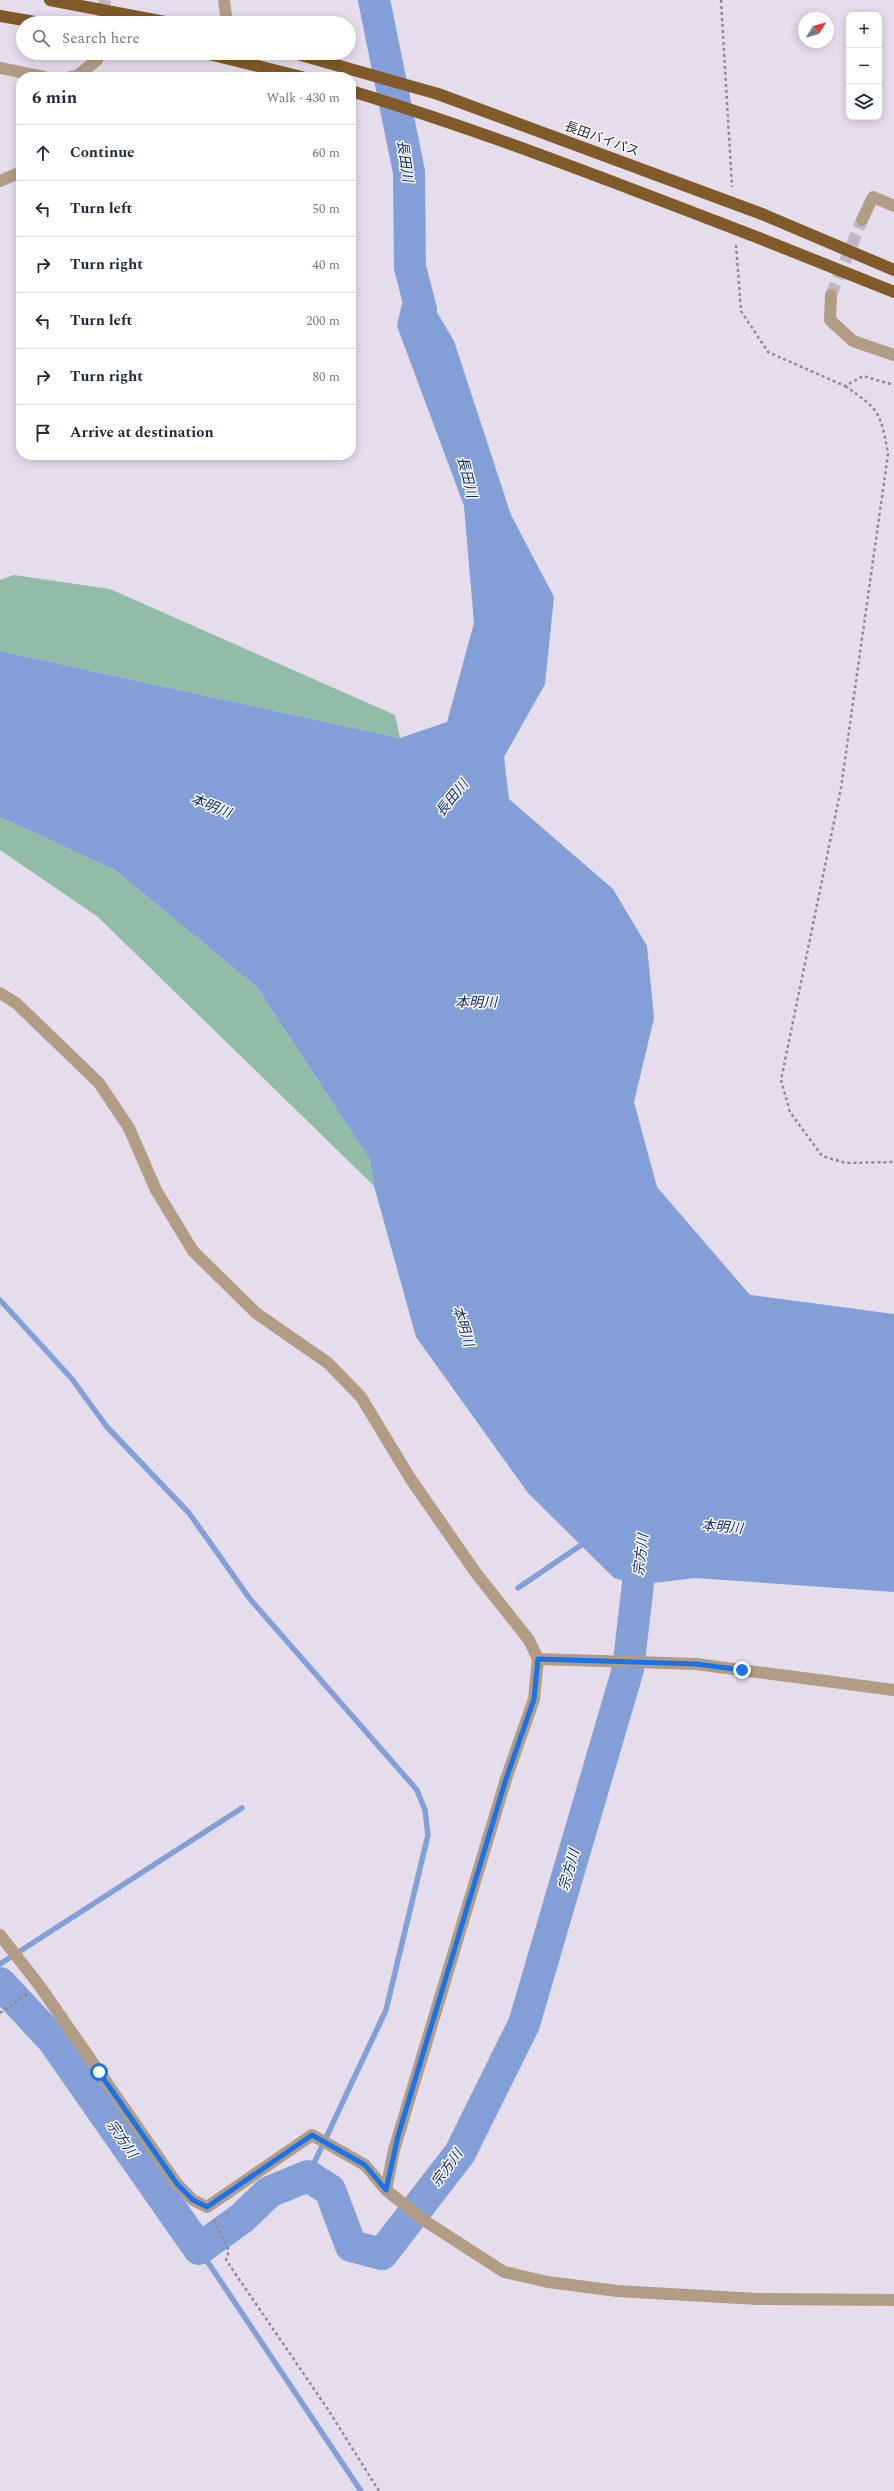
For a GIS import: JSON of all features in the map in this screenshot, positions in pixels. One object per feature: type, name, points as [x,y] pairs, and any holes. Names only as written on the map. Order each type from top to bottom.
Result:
[{"type":"highway","points":[[50,0],[133,16]]},
{"type":"highway","points":[[0,16],[16,19]]},
{"type":"highway","points":[[235,60],[282,72]]},
{"type":"highway","name":"長田バイパス","points":[[319,60],[438,94],[762,214],[894,270]]},
{"type":"highway","points":[[356,93],[427,114],[556,159],[759,238],[892,292]]},
{"type":"street","points":[[224,0],[226,16]]},
{"type":"street","points":[[82,72],[97,60]]},
{"type":"street","points":[[0,68],[20,72]]},
{"type":"street","points":[[0,181],[16,174]]},
{"type":"street","points":[[862,220],[873,196],[894,206]]},
{"type":"street","points":[[831,295],[830,320],[853,341],[894,355]]},
{"type":"street","points":[[0,993],[16,1003],[99,1083],[129,1128],[156,1190],[193,1250],[256,1313],[328,1363],[361,1397],[410,1478],[476,1573],[529,1640],[538,1659],[534,1699],[506,1779],[398,2135],[386,2190]]},
{"type":"street","points":[[538,1659],[696,1664],[894,1690]]},
{"type":"street","points":[[0,1935],[39,1985],[177,2184],[193,2200],[207,2207],[312,2135],[365,2165],[386,2190],[425,2221],[504,2272],[548,2282],[617,2291],[757,2299],[894,2300]]},
{"type":"path","points":[[720,0],[732,189]]},
{"type":"path","points":[[736,242],[741,310],[768,352],[845,386],[871,403],[882,421],[888,454],[841,788],[781,1080],[790,1112],[822,1156],[846,1163],[894,1162]]},
{"type":"path","points":[[845,386],[863,376],[894,385]]},
{"type":"path","points":[[0,2013],[39,1985]]},
{"type":"path","points":[[207,2207],[229,2251],[226,2260],[329,2412],[379,2491]]},
{"type":"green space","points":[[14,575],[110,589],[395,715],[400,738],[0,651],[0,580]]},
{"type":"green space","points":[[0,817],[115,870],[257,987],[370,1160],[374,1186],[98,917],[0,850]]},
{"type":"water","name":"本明川","points":[[410,267],[454,341],[511,515],[554,597],[545,684],[504,757],[509,799],[613,889],[647,946],[654,1018],[634,1102],[657,1187],[750,1295],[894,1314],[894,1592],[695,1578],[638,1585],[614,1578],[528,1493],[416,1337],[374,1186],[370,1160],[257,987],[115,870],[0,817],[0,651],[400,738],[447,722],[474,623],[464,506],[397,326]]},
{"type":"waterway","name":"長田川","points":[[374,0],[409,172],[410,267],[421,310]]},
{"type":"waterway","points":[[0,1300],[72,1379],[107,1427],[189,1513],[250,1599],[417,1790],[425,1810],[428,1835],[386,2010],[308,2176]]},
{"type":"waterway","points":[[518,1588],[587,1541]]},
{"type":"waterway","name":"宗方川","points":[[0,1983],[53,2040],[199,2249],[242,2218],[269,2192],[308,2176],[330,2190],[351,2246],[382,2254],[460,2153],[524,2024],[628,1669],[643,1541]]},
{"type":"waterway","points":[[0,1964],[242,1808]]},
{"type":"waterway","points":[[199,2249],[361,2491]]},
{"type":"tunnel","points":[[103,16],[105,0]]},
{"type":"tunnel","points":[[831,295],[862,220]]},
{"type":"route","points":[[99,2072],[177,2184],[193,2200],[207,2207],[312,2135],[365,2165],[386,2190],[398,2136],[506,1779],[534,1699],[538,1659],[696,1664],[742,1670]]}]
